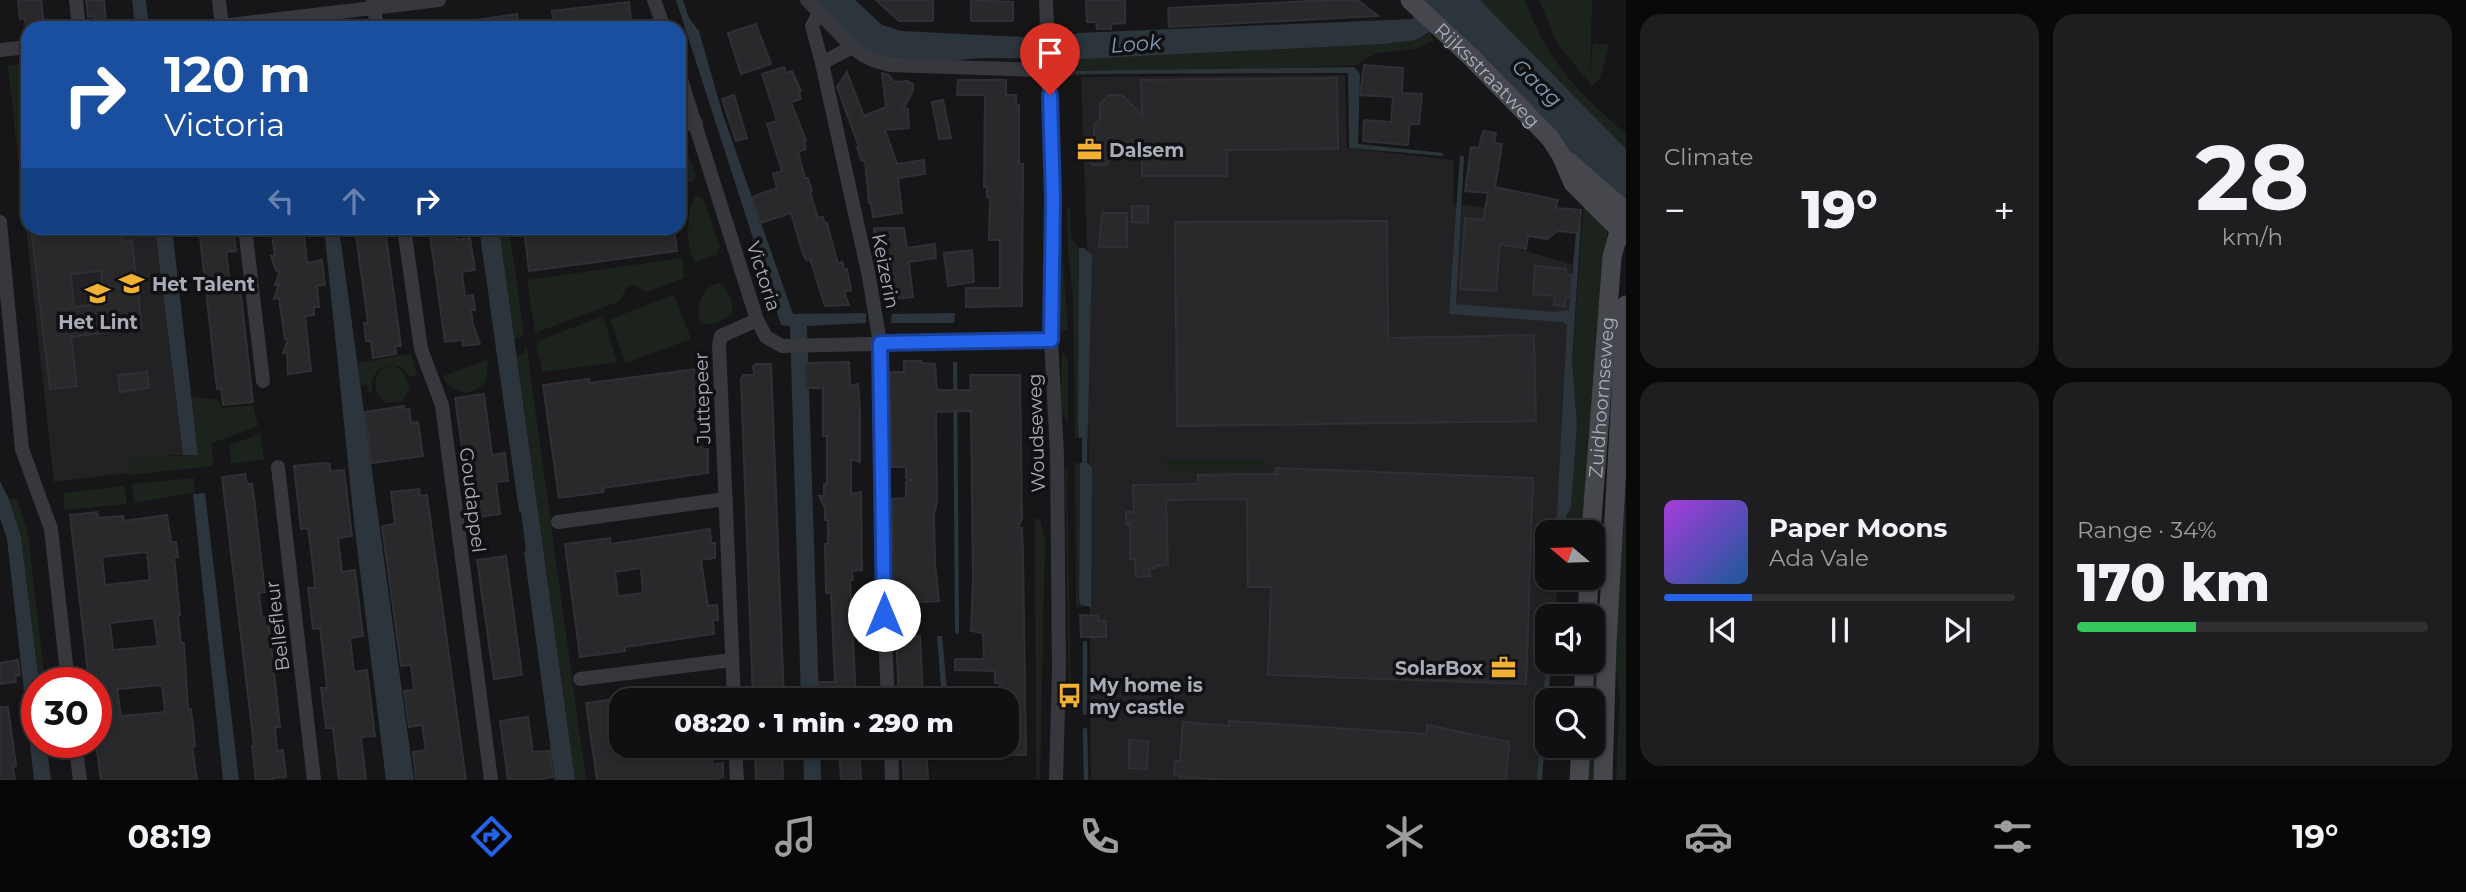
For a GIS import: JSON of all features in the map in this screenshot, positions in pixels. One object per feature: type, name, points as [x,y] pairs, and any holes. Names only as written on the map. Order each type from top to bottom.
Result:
[{"type":"main road","name":"Rijksstraatweg","points":[[1416,4],[1550,138],[1573,183],[1624,230]]},
{"type":"main road","name":"Rijksstraatweg","points":[[1561,155],[1626,212]]},
{"type":"main road","name":"Zuidhoornseweg","points":[[1592,520],[1612,257],[1624,230]]},
{"type":"main road","name":"Zuidhoornseweg","points":[[1603,780],[1607,643],[1626,305]]},
{"type":"main road","points":[[1579,780],[1580,758]]},
{"type":"street","points":[[76,0],[78,21]]},
{"type":"street","points":[[219,0],[221,21]]},
{"type":"street","points":[[268,21],[373,4],[439,0]]},
{"type":"street","points":[[654,0],[662,21]]},
{"type":"street","points":[[807,0],[852,47],[864,56],[890,65],[1029,70],[1049,63]]},
{"type":"street","name":"Woudseweg","points":[[1046,0],[1053,198],[1051,340],[1057,467],[1059,670],[1056,780]]},
{"type":"street","name":"Keizerin","points":[[819,13],[812,26],[869,277],[880,343],[887,688]]},
{"type":"street","points":[[822,63],[852,47]]},
{"type":"street","points":[[0,50],[21,48]]},
{"type":"street","name":"Victoria","points":[[686,94],[757,320],[766,337],[782,346],[1051,340]]},
{"type":"street","points":[[686,124],[696,123]]},
{"type":"street","points":[[0,222],[22,449],[51,530],[66,667]]},
{"type":"street","points":[[246,235],[263,381]]},
{"type":"street","name":"Goudappel","points":[[405,235],[421,349],[442,405],[491,780]]},
{"type":"street","name":"Juttepeer","points":[[733,688],[719,345],[720,336],[757,320]]},
{"type":"street","name":"Bellefleur","points":[[278,467],[314,780]]},
{"type":"street","points":[[558,522],[726,499]]},
{"type":"street","points":[[580,679],[732,660]]},
{"type":"street","points":[[77,758],[80,780]]},
{"type":"street","points":[[736,758],[737,780]]},
{"type":"street","points":[[891,758],[892,780]]},
{"type":"shaded area","points":[[1480,0],[1525,0],[1554,59],[1593,104],[1626,134],[1626,149]]},
{"type":"shaded area","points":[[1539,0],[1592,0],[1590,75],[1593,43],[1609,45],[1600,78],[1592,86],[1557,43]]},
{"type":"shaded area","points":[[1430,33],[1434,40],[1415,49],[1377,53],[1355,65],[1069,76],[1065,58],[1384,44],[1416,40]]},
{"type":"shaded area","name":"Het Lint","points":[[21,64],[21,184],[8,66]]},
{"type":"shaded area","points":[[21,64],[21,158],[18,158],[8,66]]},
{"type":"shaded area","points":[[1345,75],[1347,148],[1454,160],[1453,204],[1509,210],[1504,245],[1572,264],[1562,520],[1535,520],[1535,590],[1557,590],[1556,604],[1535,604],[1535,674],[1550,674],[1549,688],[1535,688],[1535,758],[1543,758],[1541,780],[1091,780],[1087,247],[1081,77]]},
{"type":"shaded area","points":[[686,149],[696,176],[693,183],[686,180]]},
{"type":"shaded area","points":[[696,195],[704,200],[720,248],[717,254],[696,262],[690,249],[688,229]]},
{"type":"shaded area","points":[[1584,202],[1607,230],[1585,520],[1564,520],[1571,507],[1577,425],[1572,360]]},
{"type":"shaded area","points":[[1067,207],[1070,207],[1071,238],[1079,248],[1079,438],[1075,438],[1073,298]]},
{"type":"shaded area","points":[[1060,217],[1068,329],[1060,332],[1058,218]]},
{"type":"shaded area","name":"Het Lint","points":[[27,235],[156,235],[183,455],[132,457],[128,475],[126,473],[54,482]]},
{"type":"shaded area","points":[[500,235],[510,235],[524,335],[514,339]]},
{"type":"shaded area","points":[[682,258],[684,278],[646,292],[635,285],[626,288],[620,301],[535,333],[527,280]]},
{"type":"shaded area","points":[[719,283],[729,296],[733,312],[718,322],[701,322],[701,298],[708,288]]},
{"type":"shaded area","points":[[674,295],[691,339],[625,363],[610,319]]},
{"type":"shaded area","points":[[603,316],[617,362],[543,372],[536,347],[538,341]]},
{"type":"shaded area","points":[[524,345],[527,349],[586,780],[575,780],[517,357],[525,353]]},
{"type":"shaded area","points":[[1062,353],[1068,359],[1066,422],[1061,408]]},
{"type":"shaded area","points":[[411,354],[417,375],[410,377],[400,366],[388,366],[375,374],[372,391],[368,392],[367,384],[360,386],[357,363]]},
{"type":"shaded area","points":[[488,360],[486,381],[475,390],[457,390],[443,376]]},
{"type":"shaded area","points":[[392,366],[403,372],[410,389],[402,401],[385,403],[377,393],[376,381],[380,371]]},
{"type":"shaded area","points":[[192,397],[218,400],[222,408],[253,405],[258,426],[212,443],[213,466],[128,475],[132,457],[198,455]]},
{"type":"shaded area","points":[[1626,408],[1626,780],[1616,780],[1620,697],[1612,648]]},
{"type":"shaded area","points":[[260,434],[264,459],[231,464],[229,445]]},
{"type":"shaded area","points":[[1162,460],[1266,461],[1270,469],[1177,474],[1169,470]]},
{"type":"shaded area","points":[[1075,463],[1080,463],[1079,599],[1084,607],[1076,607]]},
{"type":"shaded area","points":[[1067,467],[1071,693],[1069,702],[1065,470]]},
{"type":"shaded area","points":[[194,478],[195,492],[135,503],[131,484]]},
{"type":"shaded area","points":[[124,486],[127,504],[64,510],[64,493]]},
{"type":"shaded area","points":[[9,499],[17,499],[28,533],[43,667],[37,667],[21,537]]},
{"type":"shaded area","points":[[1035,519],[1040,519],[1045,539],[1040,779],[1036,779]]},
{"type":"shaded area","points":[[1593,674],[1601,674],[1600,688],[1593,688]]},
{"type":"shaded area","points":[[1584,758],[1597,758],[1596,780],[1582,780]]},
{"type":"water","points":[[132,0],[146,0],[148,21],[134,21]]},
{"type":"water","points":[[676,0],[683,0],[689,18],[699,31],[722,112],[793,314],[866,313],[866,323],[807,326],[819,688],[801,688],[790,326],[781,325],[686,31],[686,21],[683,21]]},
{"type":"water","points":[[813,0],[855,0],[882,25],[901,31],[1062,39],[1078,33],[1412,19],[1426,4],[1424,0],[1480,0],[1626,149],[1626,202],[1433,30],[1416,40],[1384,44],[1081,59],[990,58],[908,62],[892,61],[863,49]]},
{"type":"water","points":[[1354,67],[1360,74],[1358,144],[1443,153],[1443,156],[1349,148],[1348,73],[1075,74],[1075,71]]},
{"type":"water","points":[[1460,155],[1464,157],[1456,304],[1554,312],[1569,310],[1576,233],[1579,224],[1581,225],[1572,360],[1577,425],[1571,507],[1564,520],[1557,520],[1567,325],[1563,322],[1449,314]]},
{"type":"water","points":[[156,235],[173,235],[198,455],[183,455]]},
{"type":"water","points":[[325,235],[340,235],[414,780],[386,780],[355,531]]},
{"type":"water","points":[[480,235],[500,235],[575,780],[555,780]]},
{"type":"water","points":[[1079,248],[1084,248],[1092,255],[1087,463],[1092,467],[1091,607],[1081,605],[1079,599],[1082,438],[1079,438],[1078,426]]},
{"type":"water","points":[[955,313],[954,323],[891,323],[892,314]]},
{"type":"water","points":[[953,362],[957,362],[959,634],[955,633]]},
{"type":"water","points":[[0,481],[9,499],[21,537],[37,667],[21,667],[7,539],[0,518]]},
{"type":"water","points":[[205,493],[239,780],[223,780],[193,494]]},
{"type":"water","points":[[937,636],[942,636],[947,688],[941,688]]},
{"type":"water","points":[[1545,674],[1550,674],[1549,688],[1544,688]]},
{"type":"water","points":[[32,758],[48,758],[51,780],[34,780]]},
{"type":"water","points":[[803,758],[820,758],[821,780],[804,780]]},
{"type":"water","points":[[1539,758],[1544,758],[1542,780],[1537,780]]},
{"type":"building","points":[[18,0],[41,0],[43,21],[20,19]]},
{"type":"building","points":[[86,0],[104,0],[106,19],[94,20],[94,16],[88,17]]},
{"type":"building","points":[[876,0],[933,0],[933,21],[899,21]]},
{"type":"building","points":[[971,0],[1013,2],[1013,21],[971,21]]},
{"type":"building","points":[[1086,0],[1125,0],[1125,23],[1111,24],[1111,29],[1097,29],[1096,22],[1087,22]]},
{"type":"building","points":[[1358,0],[1378,16],[1169,27],[1168,8]]},
{"type":"building","points":[[629,2],[631,21],[553,21],[552,11]]},
{"type":"building","points":[[517,14],[518,21],[475,21]]},
{"type":"building","points":[[756,24],[771,64],[741,74],[728,33]]},
{"type":"building","points":[[1364,65],[1403,68],[1402,93],[1422,94],[1419,124],[1410,124],[1408,145],[1363,141],[1364,120],[1391,122],[1393,97],[1360,95]]},
{"type":"building","points":[[784,67],[786,73],[792,71],[801,91],[801,99],[791,102],[806,141],[806,149],[798,152],[818,218],[823,217],[825,224],[827,223],[838,264],[842,262],[845,270],[847,269],[851,290],[844,292],[849,305],[825,306],[810,259],[806,260],[803,254],[791,213],[760,223],[752,197],[777,188],[773,174],[782,171],[767,124],[777,121],[762,74]]},
{"type":"building","points":[[847,72],[864,116],[886,107],[882,73],[889,75],[894,82],[907,81],[913,84],[913,90],[903,110],[908,109],[909,128],[885,130],[897,164],[924,160],[925,174],[898,178],[902,213],[873,217],[865,160],[862,161],[857,148],[859,147],[837,87]]},
{"type":"building","points":[[1337,78],[1338,149],[1227,150],[1227,176],[1142,176],[1142,143],[1114,142],[1114,157],[1105,165],[1093,165],[1084,157],[1084,144],[1094,135],[1094,125],[1100,119],[1100,104],[1109,95],[1122,95],[1142,115],[1141,80]]},
{"type":"building","points":[[958,80],[1006,80],[1006,95],[1016,95],[1016,105],[1019,105],[1019,164],[1023,164],[1022,306],[966,307],[966,288],[1000,288],[1000,240],[989,240],[990,197],[987,197],[987,187],[984,187],[985,95],[957,95]]},
{"type":"building","points":[[734,95],[747,138],[736,141],[722,99]]},
{"type":"building","points":[[943,100],[951,138],[939,139],[932,102]]},
{"type":"building","points":[[1483,131],[1496,133],[1494,143],[1502,144],[1495,187],[1558,200],[1556,208],[1581,210],[1579,233],[1557,231],[1547,239],[1528,236],[1526,249],[1500,244],[1496,291],[1460,289],[1465,218],[1483,220],[1488,193],[1465,191],[1471,147],[1479,148]]},
{"type":"building","points":[[1132,206],[1148,206],[1148,223],[1132,222]]},
{"type":"building","points":[[1102,213],[1127,213],[1127,247],[1099,247]]},
{"type":"building","points":[[1387,221],[1388,338],[1534,335],[1536,421],[1177,426],[1175,222]]},
{"type":"building","points":[[874,228],[904,228],[907,248],[935,244],[936,258],[909,262],[913,297],[897,299],[896,292],[883,294],[876,244],[874,245]]},
{"type":"building","points":[[32,235],[123,235],[123,241],[132,240],[142,328],[71,337],[77,386],[50,389]],"holes":[[[101,271],[105,303],[74,307],[71,274]]]},
{"type":"building","points":[[200,235],[234,235],[236,251],[226,252],[230,286],[240,285],[253,402],[223,405],[221,388],[217,389]]},
{"type":"building","points":[[272,235],[304,235],[307,263],[322,260],[325,285],[317,286],[319,307],[314,307],[314,315],[305,316],[311,371],[288,374],[287,352],[283,353],[288,339],[285,339],[279,298],[274,299],[280,270],[276,271],[271,256],[275,256]]},
{"type":"building","points":[[356,235],[386,235],[401,346],[395,346],[396,354],[373,358],[371,341],[366,341],[364,323],[368,323]]},
{"type":"building","points":[[430,235],[457,235],[457,240],[470,238],[475,270],[462,272],[465,296],[473,295],[473,324],[480,344],[463,346],[463,340],[445,342]]},
{"type":"building","points":[[525,235],[675,235],[677,251],[529,271]]},
{"type":"building","points":[[972,250],[974,282],[948,286],[944,253]]},
{"type":"building","points":[[1535,266],[1566,269],[1566,274],[1572,275],[1570,297],[1566,297],[1565,306],[1554,305],[1555,296],[1533,294]]},
{"type":"building","points":[[904,361],[935,364],[937,390],[971,390],[970,375],[1020,375],[1022,518],[1018,528],[1022,528],[1023,553],[1026,755],[1019,755],[1019,688],[1000,688],[1000,683],[995,683],[995,671],[955,670],[955,659],[984,659],[983,633],[971,631],[971,411],[936,412],[937,503],[934,515],[939,601],[908,603],[908,593],[894,593],[892,499],[906,498],[906,482],[913,480],[906,478],[906,467],[892,467],[890,372],[904,372]]},
{"type":"building","points":[[849,362],[850,386],[858,384],[860,462],[851,459],[851,494],[861,492],[862,570],[852,571],[853,580],[850,580],[855,688],[818,688],[818,682],[835,682],[831,593],[826,593],[825,544],[828,544],[828,520],[825,520],[825,508],[819,496],[824,496],[824,484],[827,484],[827,436],[823,436],[823,388],[806,388],[805,363]]},
{"type":"building","points":[[771,364],[784,688],[753,688],[741,379],[743,375],[754,375],[753,366]]},
{"type":"building","points":[[705,368],[706,392],[694,394],[702,450],[708,449],[708,473],[603,488],[604,492],[559,498],[543,385],[589,379],[589,383]]},
{"type":"building","points":[[147,372],[149,388],[120,392],[118,375]]},
{"type":"building","points":[[484,394],[492,455],[505,453],[508,481],[496,482],[500,514],[472,518],[455,398]]},
{"type":"building","points":[[404,406],[404,410],[409,409],[411,423],[418,422],[423,456],[372,463],[365,412]]},
{"type":"building","points":[[330,464],[330,471],[344,470],[352,536],[338,538],[342,572],[355,570],[363,636],[350,638],[354,672],[367,670],[375,736],[361,737],[366,780],[339,780],[333,728],[326,728],[321,688],[327,688],[320,628],[313,629],[308,588],[315,588],[312,558],[308,528],[301,529],[294,466]]},
{"type":"building","points":[[1276,468],[1533,478],[1526,684],[1268,675],[1271,587],[1248,587],[1247,499],[1166,500],[1168,565],[1149,568],[1150,576],[1136,577],[1135,559],[1130,559],[1130,524],[1126,524],[1126,512],[1134,512],[1133,485],[1198,484],[1198,475],[1276,474]]},
{"type":"building","points":[[245,474],[247,484],[252,484],[254,497],[265,592],[259,593],[262,618],[268,617],[280,727],[275,727],[277,751],[283,750],[286,777],[273,780],[256,780],[222,477]]},
{"type":"building","points":[[419,489],[420,496],[427,495],[466,780],[416,780],[413,752],[426,750],[422,725],[409,727],[404,691],[414,690],[411,665],[401,666],[382,526],[395,524],[391,492]]},
{"type":"building","points":[[97,512],[98,518],[123,516],[124,521],[167,515],[171,542],[176,542],[178,557],[174,557],[178,615],[181,643],[184,643],[188,709],[191,709],[195,746],[192,747],[197,780],[101,780],[98,758],[112,758],[112,667],[87,667],[70,515]],"holes":[[[147,552],[150,580],[105,585],[102,557]],[[154,618],[158,646],[113,650],[110,623]],[[162,685],[165,712],[121,716],[117,689]]]},
{"type":"building","points":[[710,529],[711,543],[715,543],[715,558],[701,560],[708,606],[717,605],[718,620],[713,620],[714,634],[625,647],[625,651],[580,657],[565,544],[610,538],[611,544]],"holes":[[[641,568],[643,593],[618,596],[615,572]]]},
{"type":"building","points":[[506,556],[522,675],[494,679],[477,560]]},
{"type":"building","points":[[1080,615],[1098,616],[1098,621],[1106,621],[1106,637],[1081,637]]},
{"type":"building","points":[[920,636],[922,688],[898,688],[896,637]]},
{"type":"building","points":[[18,660],[20,675],[15,676],[16,682],[0,684],[0,663]]},
{"type":"building","points":[[609,700],[609,758],[712,758],[713,764],[723,763],[723,777],[719,780],[597,780],[586,703]]},
{"type":"building","points":[[0,707],[8,707],[16,766],[13,767],[15,780],[0,780]]},
{"type":"building","points":[[528,717],[533,752],[550,751],[553,777],[508,780],[500,721]]},
{"type":"building","points":[[1229,721],[1427,734],[1427,725],[1509,742],[1506,780],[1230,780],[1179,777],[1179,774],[1174,774],[1175,761],[1180,761],[1183,722],[1229,726]]},
{"type":"building","points":[[1129,740],[1148,741],[1147,769],[1129,768]]},
{"type":"building","points":[[755,758],[782,758],[783,780],[756,780]]},
{"type":"building","points":[[840,758],[860,758],[861,780],[841,780]]},
{"type":"building","points":[[903,758],[927,758],[928,780],[904,780]]},
{"type":"waterway","points":[[1085,643],[1085,713]]},
{"type":"waterway","points":[[1085,730],[1086,780]]},
{"type":"place","name":"Dalsem","points":[[1089,150]]},
{"type":"place","name":"Het Talent","points":[[132,284]]},
{"type":"place","name":"Het Lint","points":[[98,294]]},
{"type":"place","name":"SolarBox","points":[[1503,668]]},
{"type":"place","name":"My home is my castle","points":[[1069,696]]},
{"type":"route","points":[[884,615],[880,343],[1051,340],[1053,198],[1050,95]]},
{"type":"water label","name":"Look","points":[[1136,44]]},
{"type":"water label","name":"Gaag","points":[[1537,83]]}]
